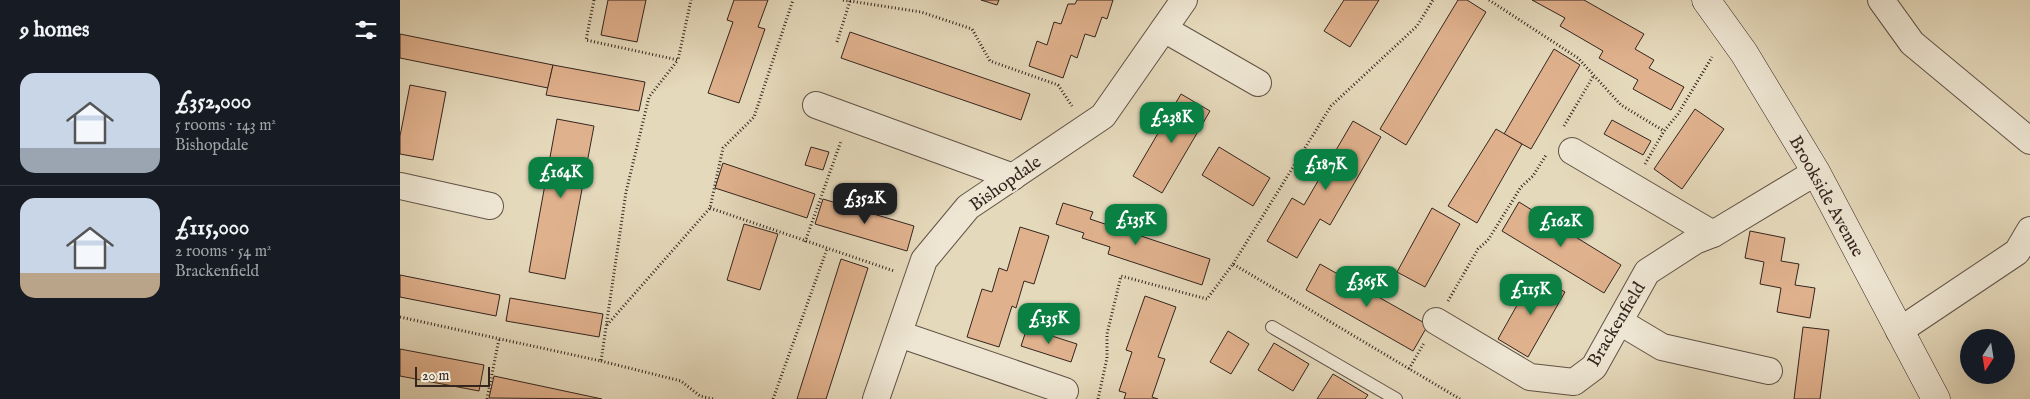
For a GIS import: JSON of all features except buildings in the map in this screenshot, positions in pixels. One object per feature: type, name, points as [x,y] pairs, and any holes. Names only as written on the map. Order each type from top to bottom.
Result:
[{"type":"street","name":"Bishopdale","points":[[876,399],[924,260],[968,207],[1103,116],[1184,0]]},
{"type":"street","name":"Brookside Avenue","points":[[1706,0],[1744,53],[1816,172],[1936,399]]},
{"type":"street","points":[[1881,0],[1912,43],[2030,140]]},
{"type":"street","points":[[1164,28],[1258,84]]},
{"type":"street","points":[[816,105],[1013,177]]},
{"type":"street","points":[[1560,145],[1713,234]]},
{"type":"street","name":"Brackenfield","points":[[1436,321],[1530,377],[1574,382],[1594,367],[1647,272],[1695,241],[1713,234],[1816,172]]},
{"type":"street","points":[[400,186],[490,206]]},
{"type":"street","points":[[1899,331],[2017,252],[2030,230]]},
{"type":"street","points":[[1620,322],[1662,347],[1768,372]]},
{"type":"street","points":[[898,334],[1065,391]]},
{"type":"lane","points":[[1272,327],[1383,396],[1396,399]]},
{"type":"path","points":[[594,0],[586,40],[678,60]]},
{"type":"path","points":[[601,361],[626,192],[649,97],[678,60],[691,0]]},
{"type":"path","points":[[606,327],[710,208],[723,148],[754,118],[792,0]]},
{"type":"path","points":[[843,0],[921,12],[972,29],[990,61],[1058,85],[1086,127]]},
{"type":"path","points":[[1098,399],[1107,358],[1107,334],[1121,276],[1207,299],[1233,264],[1331,106],[1417,26],[1433,0]]},
{"type":"path","points":[[1489,0],[1578,58],[1621,105],[1664,131]]},
{"type":"path","points":[[837,42],[850,1]]},
{"type":"path","points":[[1631,186],[1664,131],[1678,114],[1712,57]]},
{"type":"path","points":[[1409,369],[1478,249],[1488,240],[1521,187],[1560,145],[1594,75]]},
{"type":"path","points":[[805,242],[849,117]]},
{"type":"path","points":[[710,208],[917,279]]},
{"type":"path","points":[[773,399],[826,249]]},
{"type":"path","points":[[1233,264],[1460,399]]},
{"type":"path","points":[[400,317],[601,361],[681,381],[700,396],[713,399]]},
{"type":"path","points":[[487,399],[498,339]]}]
